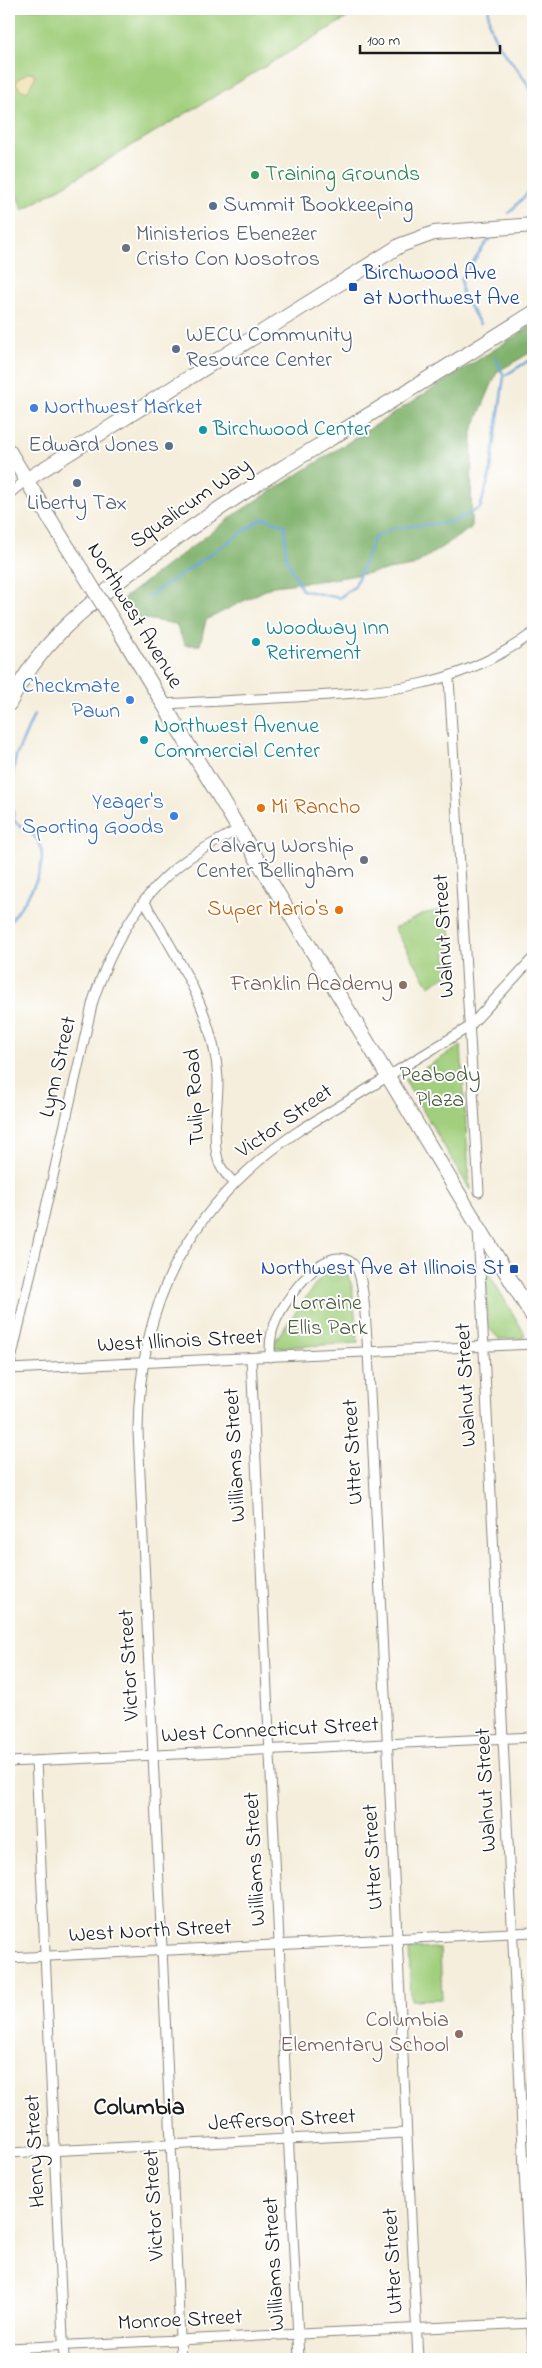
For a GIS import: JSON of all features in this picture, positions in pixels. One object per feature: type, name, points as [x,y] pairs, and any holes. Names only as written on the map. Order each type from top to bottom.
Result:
[{"type":"street","points":[[9,494],[26,480],[401,245],[434,233],[533,225]]},
{"type":"street","name":"Squalicum Way","points":[[9,704],[21,679],[57,633],[78,613],[161,548],[232,499],[533,313]]},
{"type":"street","name":"Northwest Avenue","points":[[9,451],[164,704],[533,1317]]},
{"type":"street","points":[[164,704],[355,694],[423,685],[449,678],[490,660],[533,633]]},
{"type":"street","name":"Walnut Street","points":[[449,678],[479,1192]]},
{"type":"street","name":"Lynn Street","points":[[9,1369],[93,1001],[109,958],[131,918],[167,876],[187,859],[239,829]]},
{"type":"street","name":"Tulip Road","points":[[144,901],[193,984],[204,1013],[218,1075],[217,1154],[223,1171],[234,1183]]},
{"type":"street","name":"Victor Street","points":[[180,2359],[138,1431],[142,1363],[148,1334],[165,1285],[180,1254],[208,1212],[234,1183],[275,1146],[469,1027],[533,958]]},
{"type":"street","name":"Walnut Street","points":[[478,1225],[533,2352]]},
{"type":"street","name":"Utter Street","points":[[270,1357],[270,1338],[274,1323],[293,1292],[317,1267],[341,1259],[353,1265],[360,1274],[368,1352],[418,2359]]},
{"type":"street","name":"West Illinois Street","points":[[9,1369],[533,1344]]},
{"type":"street","name":"Williams Street","points":[[250,1358],[299,2359]]},
{"type":"street","name":"West Connecticut Street","points":[[9,1762],[533,1737]]},
{"type":"street","name":"Henry Street","points":[[36,1761],[64,2359]]},
{"type":"street","name":"West North Street","points":[[9,1958],[533,1932]]},
{"type":"street","points":[[522,2128],[533,2127]]},
{"type":"street","name":"Jefferson Street","points":[[9,2153],[406,2133]]},
{"type":"street","name":"Monroe Street","points":[[9,2348],[532,2323]]},
{"type":"green space","points":[[9,9],[362,9],[23,210],[9,178]]},
{"type":"green space","points":[[533,325],[533,351],[497,372],[472,431],[471,528],[413,566],[326,580],[273,586],[206,620],[200,645],[185,645],[176,624],[146,619],[134,627],[120,601],[237,513]]},
{"type":"green space","points":[[449,909],[451,946],[445,955],[453,972],[429,986],[394,928],[426,913]]},
{"type":"green space","name":"Peabody Plaza","points":[[461,1046],[470,1190],[405,1080]]},
{"type":"green space","name":"Lorraine Ellis Park","points":[[335,1267],[345,1270],[352,1285],[358,1343],[270,1348],[317,1282]]},
{"type":"green space","points":[[488,1272],[525,1334],[523,1338],[499,1339],[488,1327],[485,1275]]},
{"type":"green space","points":[[440,1948],[442,1999],[411,2000],[409,1949]]},
{"type":"sand","points":[[27,73],[34,73],[35,77],[27,92],[20,89],[16,83],[18,79]]},
{"type":"waterway","points":[[489,9],[489,21],[498,43],[528,83],[533,94]]},
{"type":"waterway","points":[[509,213],[533,187]]},
{"type":"waterway","points":[[480,324],[462,294],[461,279],[489,239]]},
{"type":"waterway","points":[[495,357],[504,376]]},
{"type":"waterway","points":[[148,597],[263,518],[285,525],[286,558],[302,590],[339,598],[355,586],[374,538],[394,528],[452,522],[480,508],[490,475],[504,376],[533,358]]},
{"type":"waterway","points":[[9,923],[35,883],[42,860],[41,849],[36,838],[14,821],[10,789],[16,756],[34,715]]},
{"type":"place","name":"Training Grounds","points":[[255,175]]},
{"type":"place","name":"Summit Bookkeeping","points":[[213,206]]},
{"type":"place","name":"Ministerios Ebenezer Cristo Con Nosotros","points":[[126,248]]},
{"type":"place","name":"Birchwood Ave at Northwest Ave","points":[[353,287]]},
{"type":"place","name":"WECU Community Resource Center","points":[[176,349]]},
{"type":"place","name":"Northwest Market","points":[[34,408]]},
{"type":"place","name":"Birchwood Center","points":[[203,430]]},
{"type":"place","name":"Edward Jones","points":[[169,446]]},
{"type":"place","name":"Liberty Tax","points":[[77,483]]},
{"type":"place","name":"Woodway Inn Retirement","points":[[256,642]]},
{"type":"place","name":"Checkmate Pawn","points":[[130,700]]},
{"type":"place","name":"Northwest Avenue Commercial Center","points":[[144,740]]},
{"type":"place","name":"Mi Rancho","points":[[261,808]]},
{"type":"place","name":"Yeager's Sporting Goods","points":[[174,816]]},
{"type":"place","name":"Calvary Worship Center Bellingham","points":[[364,860]]},
{"type":"place","name":"Super Mario's","points":[[339,910]]},
{"type":"place","name":"Franklin Academy","points":[[403,985]]},
{"type":"place","name":"Northwest Ave at Illinois St","points":[[514,1269]]},
{"type":"place","name":"Columbia Elementary School","points":[[459,2034]]},
{"type":"district","name":"Columbia","points":[[139,2108]]}]
